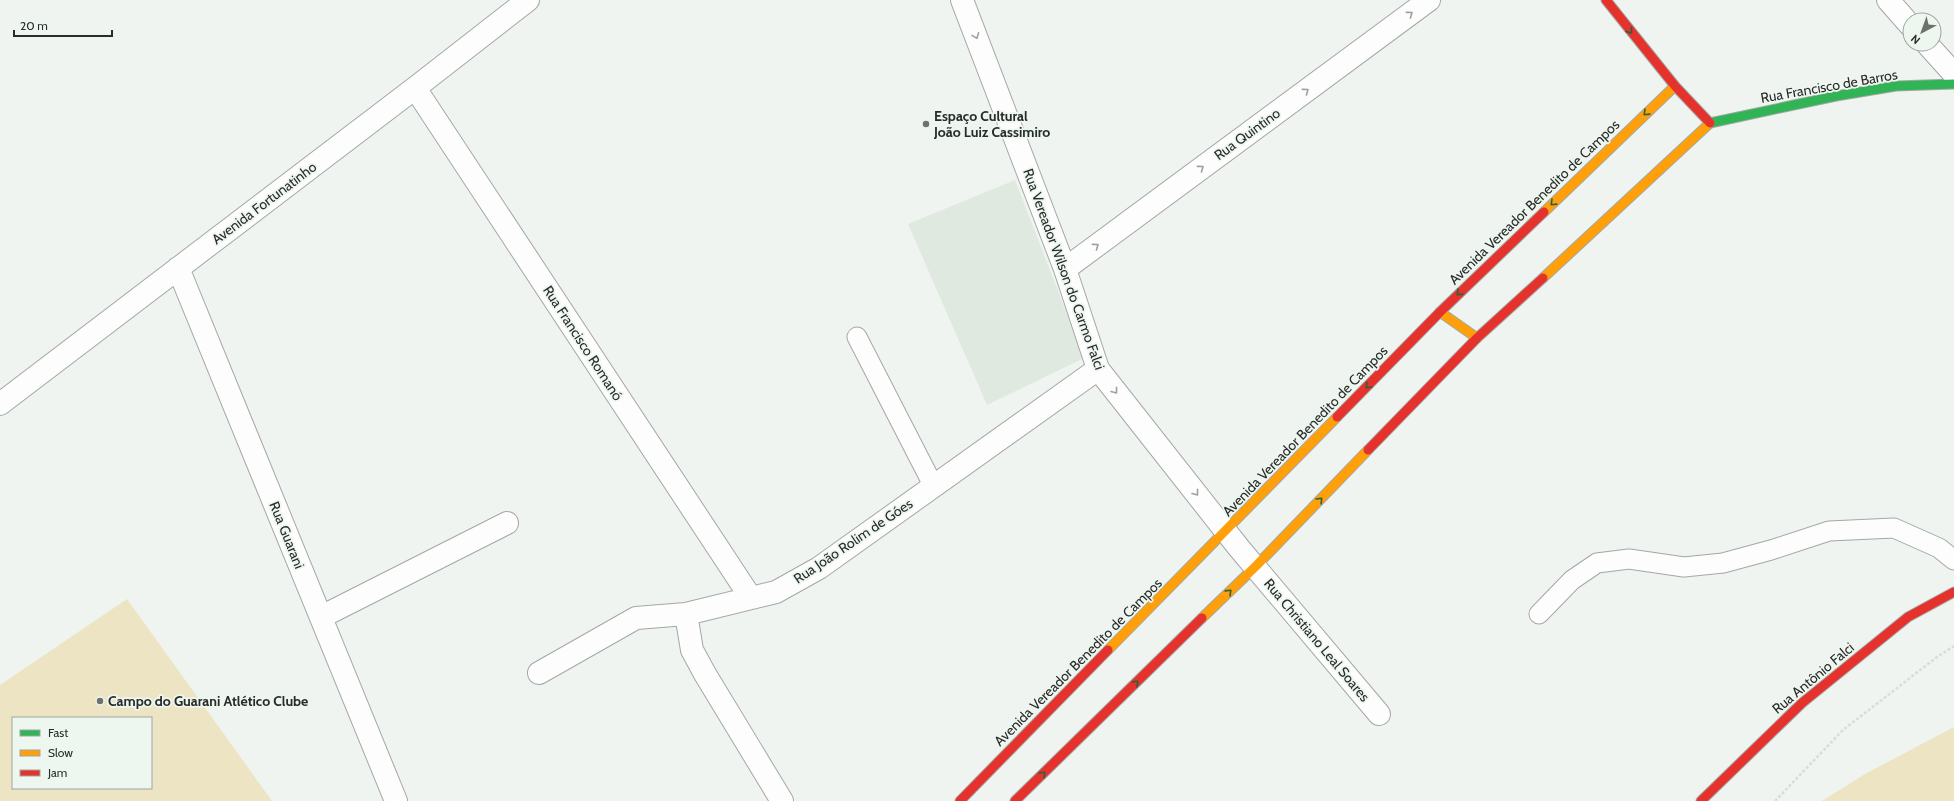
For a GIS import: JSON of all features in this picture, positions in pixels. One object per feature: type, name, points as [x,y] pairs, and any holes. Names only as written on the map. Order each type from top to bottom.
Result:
[{"type":"main road","points":[[1015,801],[1256,566],[1477,338],[1710,123],[1674,86],[1606,0]]},
{"type":"main road","name":"Rua Francisco de Barros","points":[[1710,123],[1843,94],[1896,86],[1954,84]]},
{"type":"main road","name":"Avenida Vereador Benedito de Campos","points":[[960,801],[1226,532],[1440,312],[1674,86]]},
{"type":"main road","points":[[1440,312],[1477,338]]},
{"type":"main road","name":"Rua Antônio Falci","points":[[1701,801],[1802,703],[1908,617],[1954,592]]},
{"type":"street","name":"Avenida Fortunatinho","points":[[0,404],[415,88],[528,0]]},
{"type":"street","name":"Rua Vereador Wilson do Carmo Falci","points":[[962,0],[1065,269],[1098,369],[1226,532],[1256,566]]},
{"type":"street","name":"Rua Quintino","points":[[1065,269],[1429,0]]},
{"type":"street","points":[[1888,0],[1902,16]]},
{"type":"street","points":[[1934,52],[1954,74]]},
{"type":"street","name":"Rua Francisco Romanó","points":[[415,88],[752,598]]},
{"type":"street","name":"Rua Guarani","points":[[178,268],[396,801]]},
{"type":"street","name":"Rua João Rolim de Góes","points":[[539,673],[636,618],[686,614],[776,592],[819,568],[1098,369]]},
{"type":"street","points":[[321,617],[507,523]]},
{"type":"street","name":"Rua Christiano Leal Soares","points":[[1256,566],[1379,714]]},
{"type":"street","points":[[686,614],[692,650],[704,674],[782,801]]},
{"type":"lane","points":[[857,337],[934,487]]},
{"type":"lane","points":[[1538,614],[1572,580],[1596,563],[1629,559],[1684,567],[1723,563],[1771,550],[1829,531],[1894,528],[1939,548],[1954,560]]},
{"type":"path","points":[[1775,801],[1843,730],[1937,657],[1954,646]]},
{"type":"shaded area","points":[[1015,180],[1084,358],[987,405],[908,224]]},
{"type":"shaded area","name":"Campo do Guarani Atlético Clube","points":[[127,599],[272,801],[0,801],[0,685]]},
{"type":"shaded area","points":[[1954,727],[1954,801],[1822,801],[1865,774]]},
{"type":"traffic: fast","points":[[1710,123],[1836,96],[1896,86],[1954,84]]},
{"type":"traffic: slow","points":[[1544,212],[1675,86]]},
{"type":"traffic: slow","points":[[1543,278],[1710,123]]},
{"type":"traffic: slow","points":[[1440,312],[1477,338]]},
{"type":"traffic: slow","points":[[1108,650],[1337,417]]},
{"type":"traffic: slow","points":[[1202,618],[1256,566],[1368,450]]},
{"type":"traffic: jam","points":[[1606,0],[1675,86],[1710,123]]},
{"type":"traffic: jam","points":[[1337,417],[1440,312],[1544,212]]},
{"type":"traffic: jam","points":[[1368,450],[1477,338],[1543,278]]},
{"type":"traffic: jam","points":[[1701,801],[1802,703],[1908,617],[1954,592]]},
{"type":"traffic: jam","points":[[1015,801],[1202,618]]},
{"type":"traffic: jam","points":[[960,801],[1108,650]]},
{"type":"place","name":"Espaço Cultural João Luiz Cassimiro","points":[[926,124]]},
{"type":"place","name":"Campo do Guarani Atlético Clube","points":[[100,701]]}]
